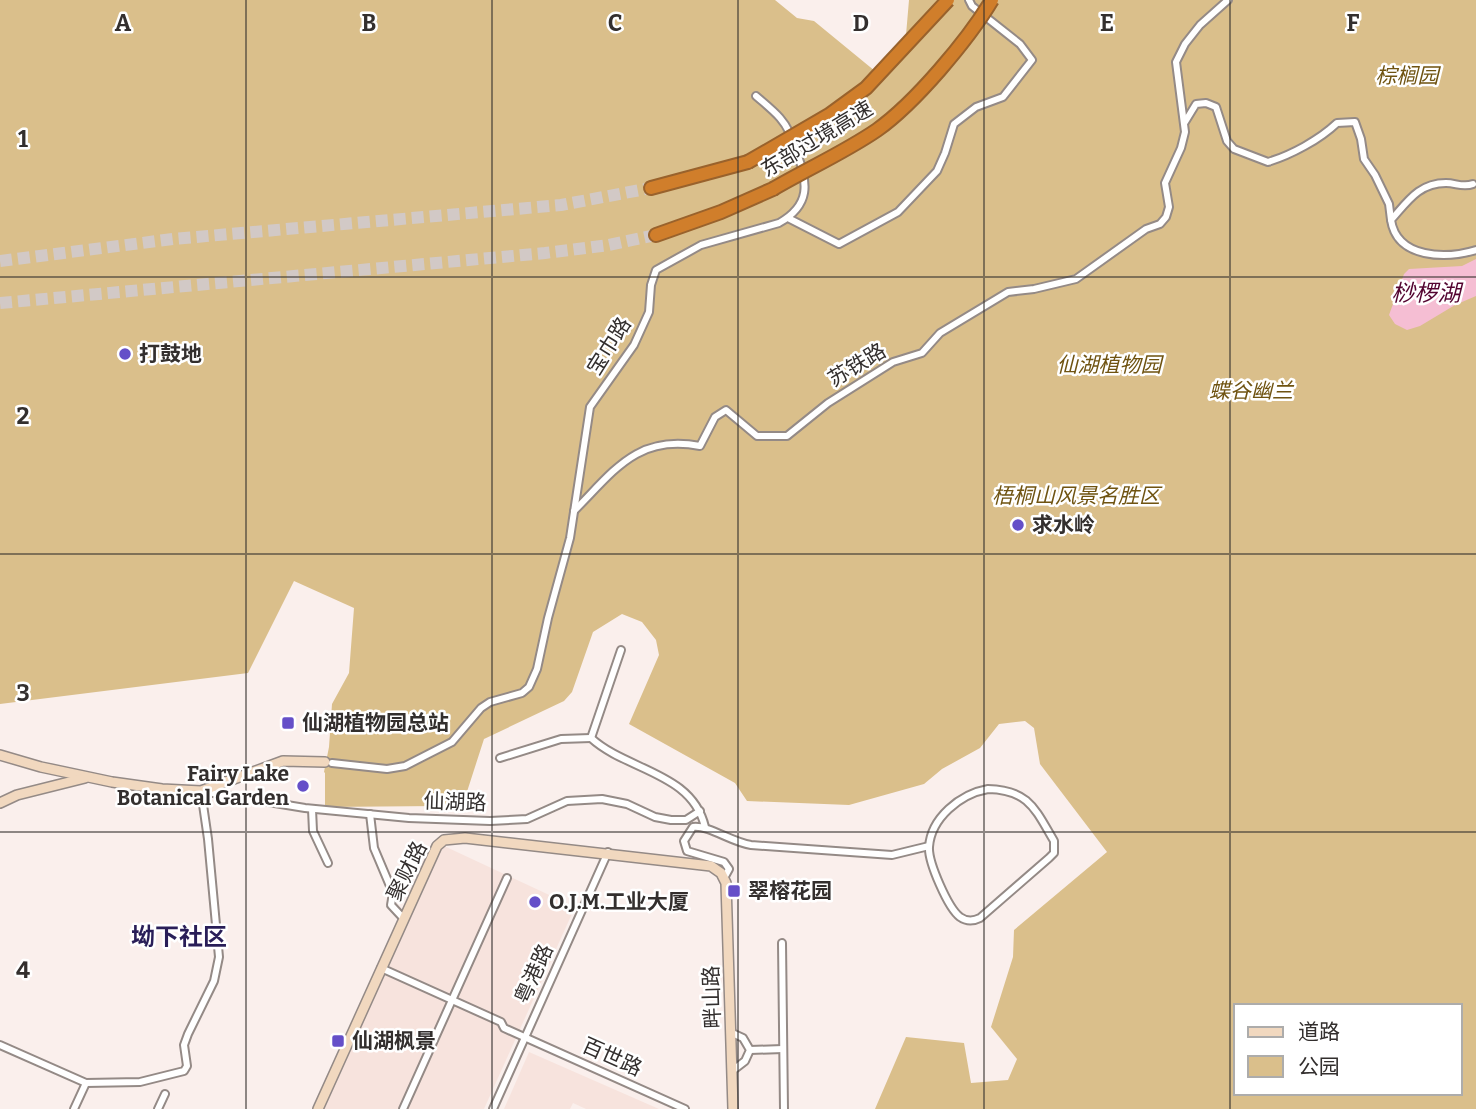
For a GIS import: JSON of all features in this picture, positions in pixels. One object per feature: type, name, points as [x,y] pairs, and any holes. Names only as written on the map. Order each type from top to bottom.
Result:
[{"type":"highway","name":"东部过境高速","points":[[650,188],[748,162],[829,115],[866,88],[948,0]]},
{"type":"highway","name":"东部过境高速","points":[[656,235],[721,212],[773,189],[878,129],[915,95],[977,25],[992,0]]},
{"type":"street","points":[[756,96],[782,120],[806,177],[804,194],[788,218],[839,244],[898,212],[937,171],[954,124],[976,107],[1003,97],[1032,60],[1020,44],[972,6],[969,0]]},
{"type":"street","points":[[1185,122],[1176,62],[1185,44],[1200,25],[1228,0]]},
{"type":"street","points":[[1185,122],[1196,104],[1206,103],[1216,107],[1227,141],[1234,149],[1268,162],[1302,147],[1337,123],[1355,122],[1364,159],[1376,176],[1389,204],[1396,237],[1405,245],[1421,252],[1454,255],[1476,250]]},
{"type":"street","name":"苏铁路","points":[[574,511],[622,462],[649,447],[678,442],[700,446],[715,417],[726,410],[757,436],[787,436],[828,403],[893,362],[922,352],[940,333],[1008,292],[1076,279],[1146,229],[1160,224],[1166,217],[1169,207],[1165,183],[1184,141],[1185,122]]},
{"type":"street","points":[[1391,220],[1417,191],[1424,187],[1450,183],[1466,187],[1473,184]]},
{"type":"street","name":"宝巾路","points":[[328,763],[387,769],[405,766],[452,742],[481,708],[490,702],[522,693],[529,687],[545,638],[570,538],[590,407],[634,345],[649,312],[651,285],[656,270],[701,245],[779,223],[788,218]]},
{"type":"street","points":[[592,738],[621,650]]},
{"type":"street","points":[[500,758],[561,739],[592,738],[600,746],[665,778],[691,796],[705,827]]},
{"type":"street","points":[[0,755],[87,777]]},
{"type":"street","name":"仙湖路","points":[[201,791],[283,761],[328,763]]},
{"type":"street","name":"仙湖路","points":[[0,803],[17,795],[87,777],[140,787],[201,791],[312,809],[490,821],[527,819],[567,802],[602,799],[628,804],[655,817],[671,820],[686,820],[700,811]]},
{"type":"street","points":[[988,789],[1010,791],[1027,799],[1037,811],[1055,845],[1054,853],[1049,858],[980,918],[972,921],[963,919],[954,910],[933,869],[929,846],[936,827],[949,808],[967,795],[988,789]]},
{"type":"street","points":[[0,1045],[86,1083],[140,1082],[184,1071],[187,1066],[184,1045],[214,981],[219,957],[210,853],[201,791]]},
{"type":"street","points":[[312,809],[313,831],[328,863]]},
{"type":"street","points":[[370,814],[374,848],[393,893],[391,905],[404,919]]},
{"type":"street","points":[[725,880],[729,869],[724,862],[687,851],[684,841],[693,827],[705,827],[731,841],[751,845],[891,855],[929,846]]},
{"type":"street","name":"聚财路","points":[[318,1109],[437,846],[444,840],[486,839],[711,866],[725,880]]},
{"type":"street","name":"粤港路","points":[[493,1109],[608,852]]},
{"type":"street","points":[[403,1109],[508,878]]},
{"type":"street","name":"畔山路","points":[[725,880],[733,1109]]},
{"type":"street","points":[[782,943],[784,1109]]},
{"type":"street","name":"百世路","points":[[381,968],[501,1022],[504,1028],[685,1109]]},
{"type":"street","points":[[730,1032],[743,1038],[750,1049]]},
{"type":"street","points":[[750,1049],[783,1049]]},
{"type":"street","points":[[732,1071],[745,1061],[750,1049]]},
{"type":"street","points":[[74,1109],[86,1083]]},
{"type":"street","points":[[158,1109],[164,1094]]},
{"type":"shaded area","points":[[442,845],[575,907],[484,1109],[322,1109]]},
{"type":"shaded area","points":[[529,1052],[659,1109],[586,1109],[573,1103],[570,1109],[504,1109]]},
{"type":"green space","name":"仙湖植物园","points":[[0,0],[775,0],[797,18],[814,21],[881,76],[906,35],[909,0],[1476,0],[1476,1109],[875,1109],[906,1037],[964,1043],[971,1083],[1008,1080],[1017,1059],[991,1027],[1013,957],[1014,930],[1107,852],[1040,764],[1034,728],[1025,721],[999,724],[980,748],[942,769],[924,784],[849,805],[747,801],[735,783],[629,724],[659,655],[656,640],[642,622],[622,614],[593,632],[572,692],[564,701],[484,739],[464,801],[438,806],[325,807],[324,772],[332,704],[349,673],[354,608],[294,581],[248,673],[0,704]]},
{"type":"water","name":"桫椤湖","points":[[1476,259],[1476,296],[1420,326],[1407,330],[1395,324],[1389,315],[1404,274],[1409,269],[1462,266]]},
{"type":"tunnel","points":[[0,261],[173,239],[561,205],[651,188]]},
{"type":"tunnel","points":[[0,303],[545,253],[609,245],[656,235]]},
{"type":"place","name":"打鼓地","points":[[125,354]]},
{"type":"place","name":"求水岭","points":[[1018,525]]},
{"type":"place","name":"仙湖植物园总站","points":[[288,723]]},
{"type":"place","name":"Fairy Lake Botanical Garden","points":[[303,786]]},
{"type":"place","name":"翠榕花园","points":[[734,891]]},
{"type":"place","name":"O.J.M.工业大厦","points":[[535,902]]},
{"type":"place","name":"仙湖枫景","points":[[338,1041]]},
{"type":"district","name":"坳下社区","points":[[179,937]]},
{"type":"park label","name":"棕榈园","points":[[1407,76]]},
{"type":"park label","name":"蝶谷幽兰","points":[[1251,391]]},
{"type":"park label","name":"梧桐山风景名胜区","points":[[1076,496]]}]
